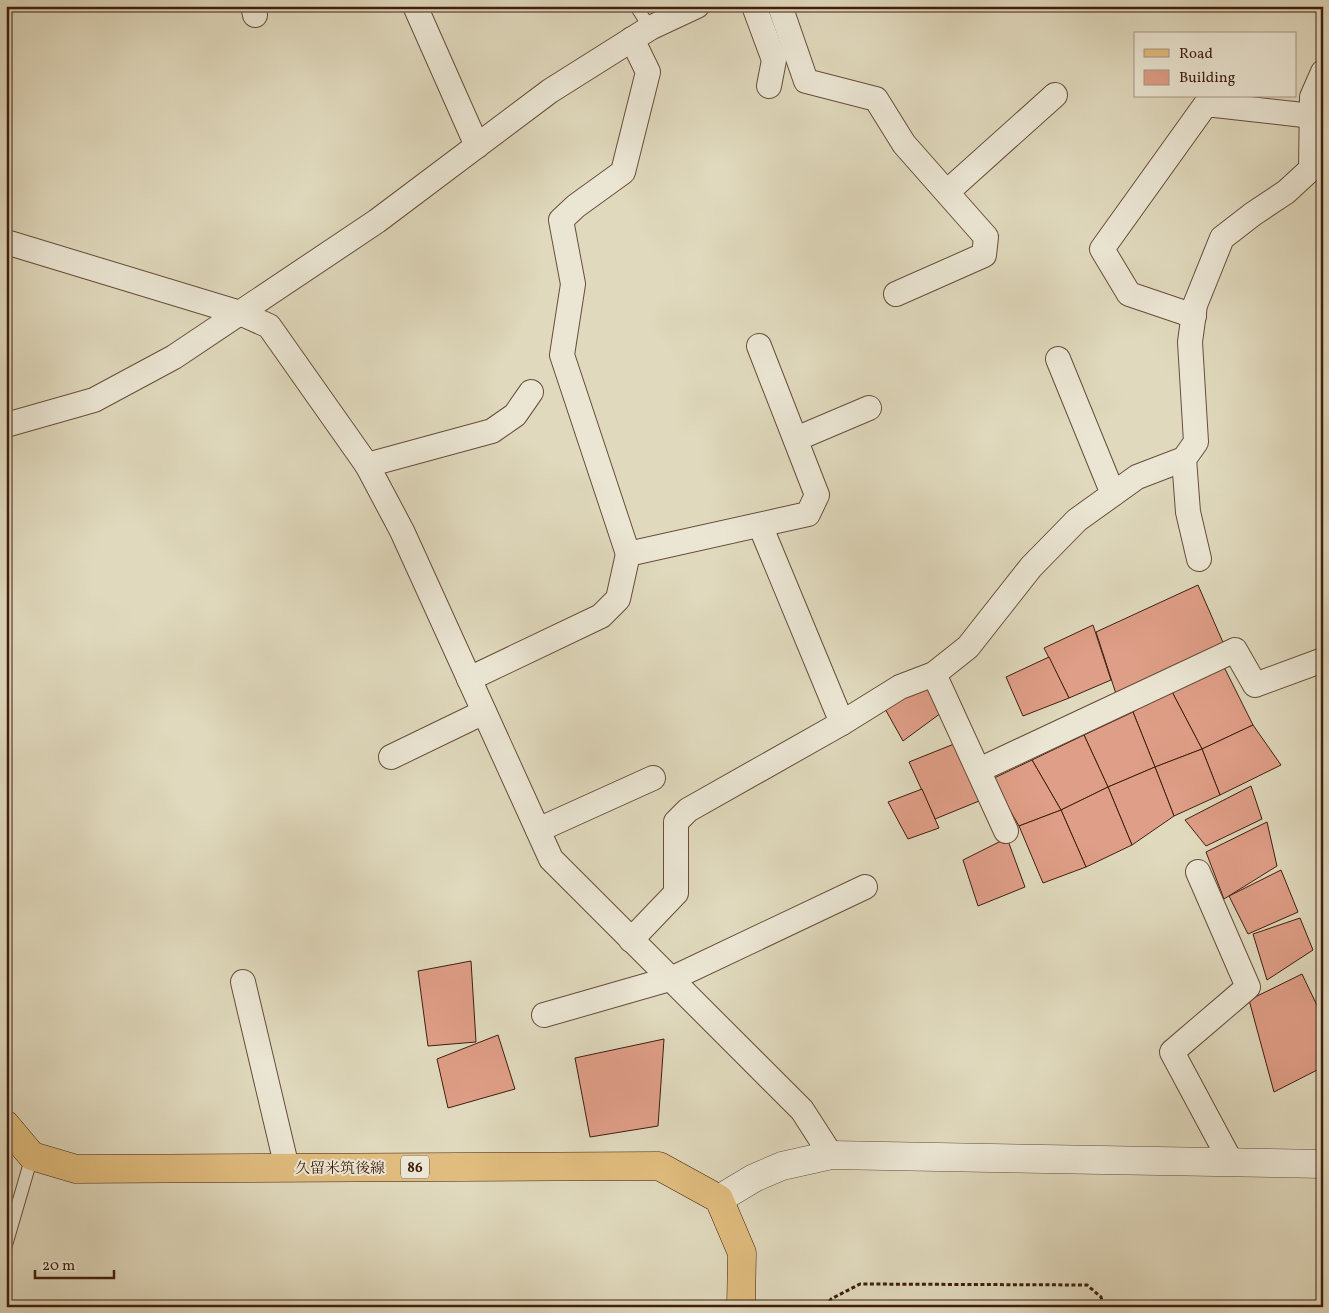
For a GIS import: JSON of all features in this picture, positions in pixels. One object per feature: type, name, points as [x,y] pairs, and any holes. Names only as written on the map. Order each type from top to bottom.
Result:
[{"type":"main road","points":[[6,1125],[32,1156]]},
{"type":"main road","name":"久留米筑後線","points":[[32,1156],[76,1169],[659,1166],[719,1199]]},
{"type":"main road","points":[[719,1199],[742,1253],[741,1307]]},
{"type":"street","points":[[415,6],[477,146]]},
{"type":"street","points":[[6,425],[94,400],[174,357],[377,221],[550,91],[641,34],[697,6]]},
{"type":"street","points":[[754,6],[774,60],[769,86]]},
{"type":"street","points":[[780,6],[806,81],[876,99],[904,144],[986,237],[984,255],[896,294]]},
{"type":"street","points":[[469,680],[601,616],[618,599],[628,554],[562,355],[573,284],[561,220],[576,206],[624,172],[648,72],[641,34]]},
{"type":"street","points":[[631,940],[676,893],[676,822],[688,810],[842,723],[900,687],[934,674],[968,647],[1031,567],[1077,520],[1137,477],[1184,459],[1196,442],[1190,342],[1195,305],[1222,238],[1286,192],[1311,169],[1317,158],[1312,116],[1312,97],[1323,72]]},
{"type":"street","points":[[947,192],[1055,95]]},
{"type":"street","points":[[1194,316],[1129,294],[1102,249],[1206,104],[1312,116]]},
{"type":"street","points":[[6,242],[240,313],[269,326],[367,465],[402,530],[551,858],[802,1110],[831,1155]]},
{"type":"street","points":[[628,554],[808,514],[817,495],[759,346]]},
{"type":"street","points":[[1058,359],[1113,494]]},
{"type":"street","points":[[367,465],[492,431],[515,415],[531,392]]},
{"type":"street","points":[[796,439],[869,408]]},
{"type":"street","points":[[1184,459],[1188,512],[1199,559]]},
{"type":"street","points":[[760,525],[842,723]]},
{"type":"street","points":[[978,770],[1235,650],[1255,685],[1323,660]]},
{"type":"street","points":[[934,674],[1006,831]]},
{"type":"street","points":[[391,757],[484,712]]},
{"type":"street","points":[[538,830],[654,778]]},
{"type":"street","points":[[1198,872],[1248,987],[1172,1052],[1231,1162]]},
{"type":"street","points":[[544,1015],[670,978],[865,887]]},
{"type":"street","points":[[243,982],[287,1168]]},
{"type":"street","points":[[719,1199],[754,1178],[782,1166],[831,1155],[1323,1164]]},
{"type":"lane","points":[[636,6],[641,34]]},
{"type":"lane","points":[[6,1245],[32,1156]]},
{"type":"path","points":[[826,1307],[831,1299],[860,1284],[1087,1285],[1101,1297],[1104,1307]]},
{"type":"building","points":[[1198,585],[1225,647],[1117,697],[1096,632]]},
{"type":"building","points":[[1093,625],[1111,680],[1069,698],[1044,648]]},
{"type":"building","points":[[1049,657],[1069,698],[1023,716],[1006,677]]},
{"type":"building","points":[[1222,663],[1253,725],[1202,749],[1170,688]]},
{"type":"building","points":[[933,685],[941,713],[903,741],[884,707]]},
{"type":"building","points":[[1170,688],[1202,749],[1155,767],[1133,712]]},
{"type":"building","points":[[1133,712],[1155,767],[1108,787],[1084,735]]},
{"type":"building","points":[[1253,725],[1281,765],[1220,795],[1202,749]]},
{"type":"building","points":[[1084,735],[1108,787],[1061,810],[1032,760]]},
{"type":"building","points":[[959,742],[984,799],[935,819],[909,762]]},
{"type":"building","points":[[1202,749],[1220,795],[1174,816],[1155,767]]},
{"type":"building","points":[[1032,760],[1061,810],[1019,826],[992,779]]},
{"type":"building","points":[[1155,767],[1174,816],[1132,845],[1108,787]]},
{"type":"building","points":[[1251,786],[1262,819],[1206,846],[1185,820]]},
{"type":"building","points":[[1108,787],[1132,845],[1086,867],[1061,810]]},
{"type":"building","points":[[922,789],[939,828],[908,839],[888,802]]},
{"type":"building","points":[[1061,810],[1086,867],[1043,883],[1019,826]]},
{"type":"building","points":[[1267,822],[1277,866],[1224,899],[1206,852]]},
{"type":"building","points":[[1007,838],[1025,887],[978,906],[963,860]]},
{"type":"building","points":[[1281,870],[1298,912],[1248,934],[1229,896]]},
{"type":"building","points":[[1300,918],[1313,950],[1267,980],[1253,934]]},
{"type":"building","points":[[471,961],[476,1042],[428,1046],[418,971]]},
{"type":"building","points":[[1302,974],[1323,1018],[1323,1067],[1274,1092],[1249,1000]]},
{"type":"building","points":[[498,1035],[515,1089],[448,1108],[437,1059]]},
{"type":"building","points":[[664,1039],[658,1126],[590,1137],[575,1058]]}]
